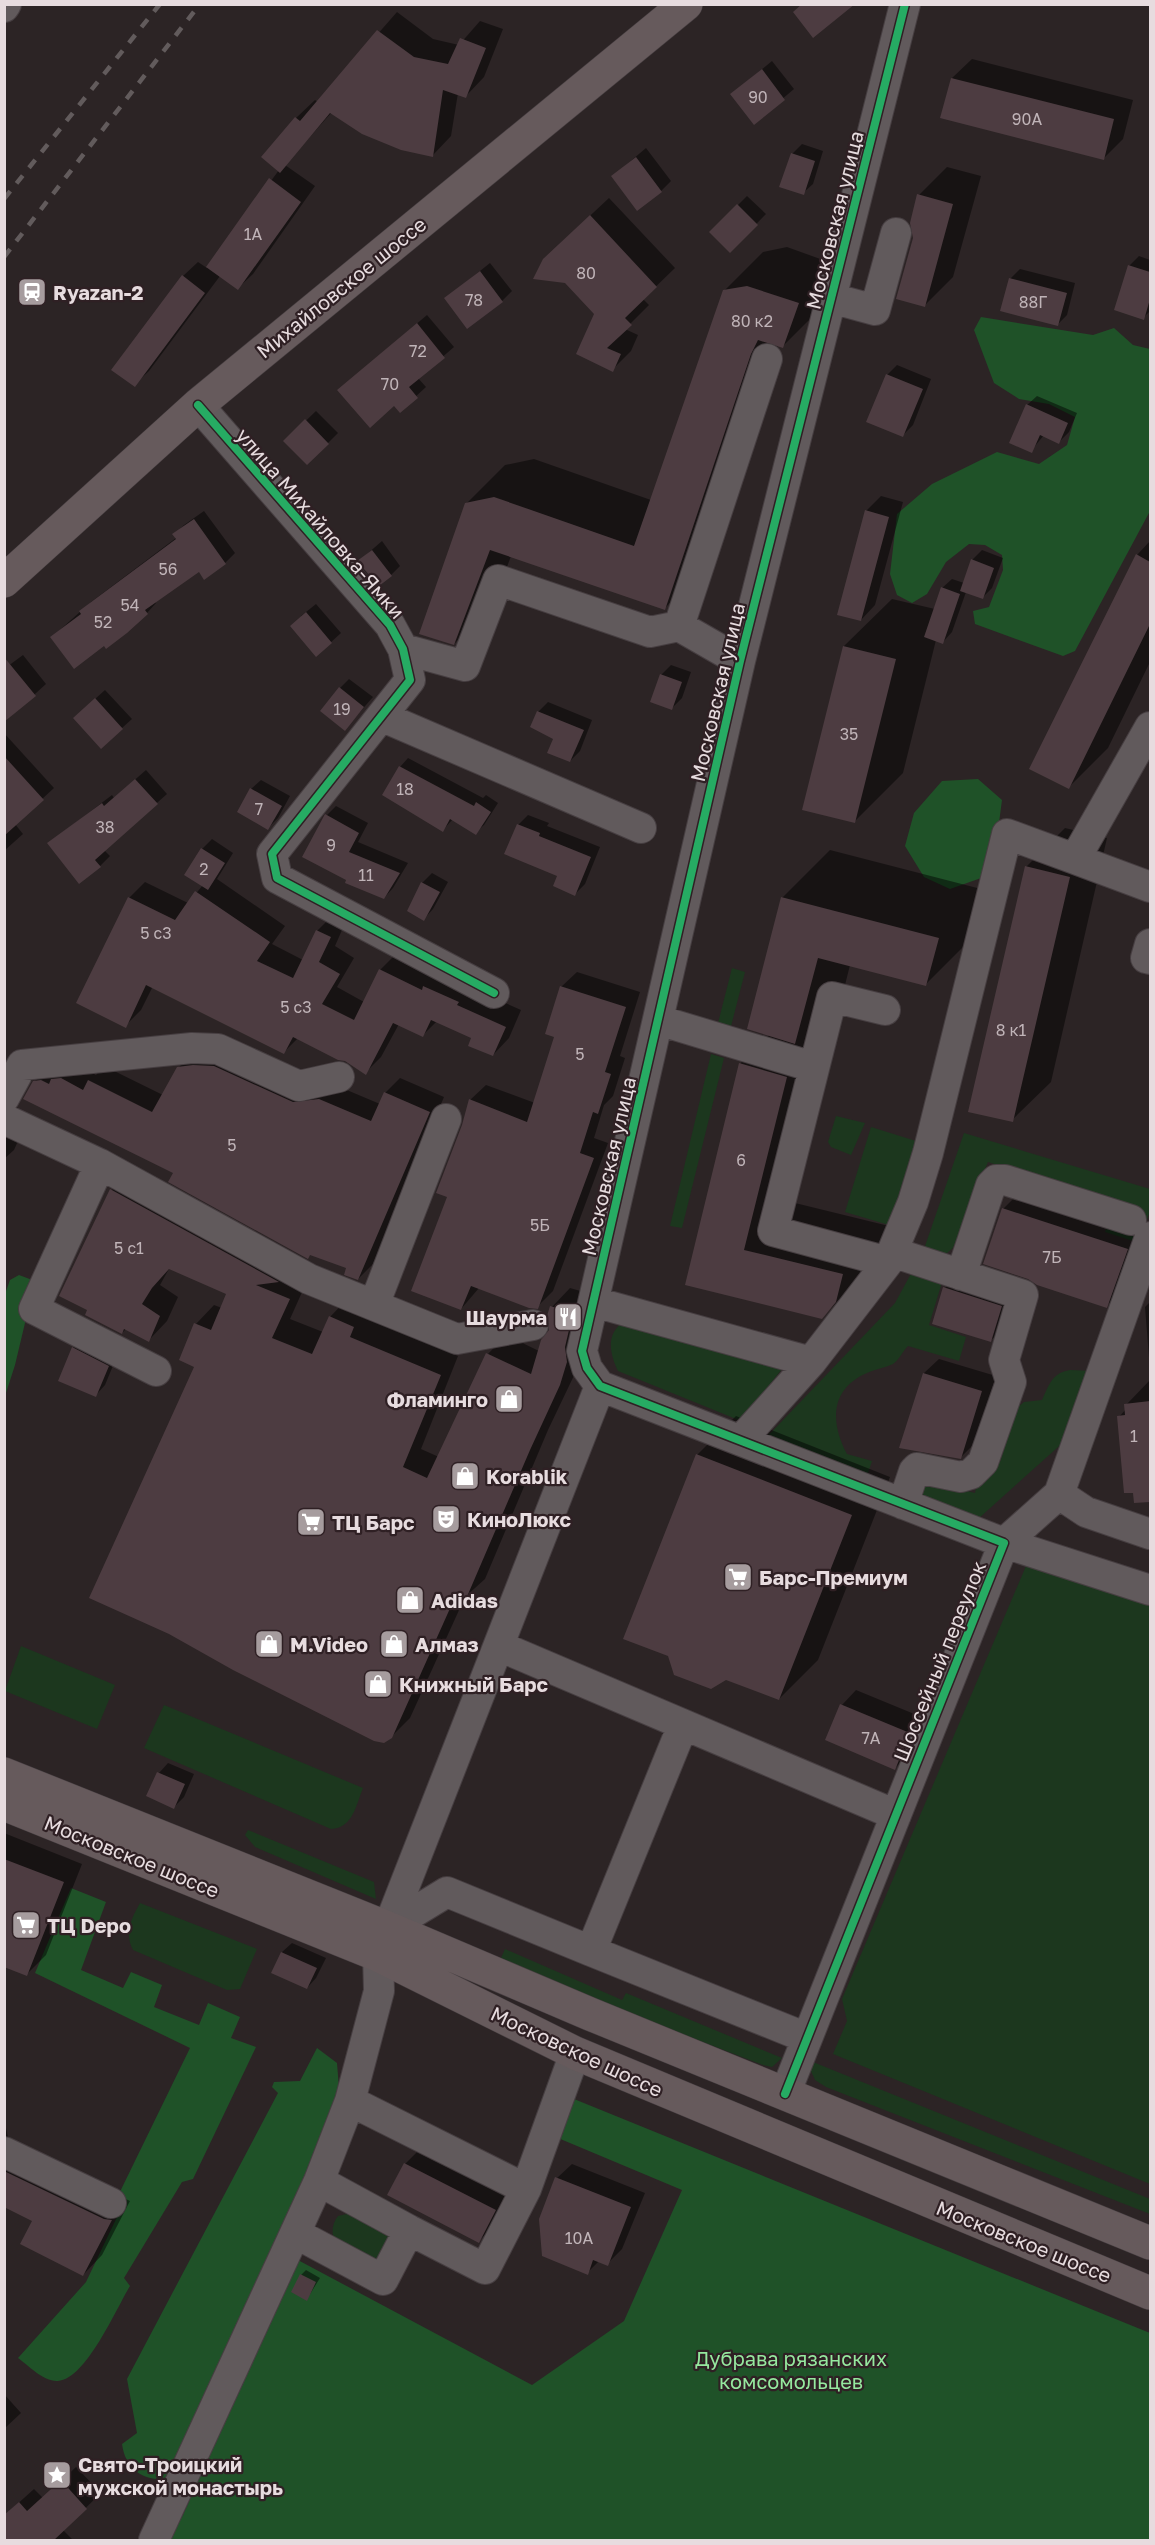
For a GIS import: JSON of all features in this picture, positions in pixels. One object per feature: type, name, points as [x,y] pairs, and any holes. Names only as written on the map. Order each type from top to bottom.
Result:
[{"type":"main road","name":"Михайловское шоссе","points":[[4,580],[198,405],[686,4]]},
{"type":"main road","name":"Московское шоссе","points":[[4,1774],[383,1941],[575,2053],[1150,2293]]},
{"type":"main road","name":"Московское шоссе","points":[[4,1804],[383,1941],[784,2094],[1150,2243]]},
{"type":"street","name":"Московская улица","points":[[600,1386],[587,1368],[582,1351],[740,661],[905,4]]},
{"type":"street","points":[[831,298],[875,310],[896,233]]},
{"type":"street","points":[[679,626],[766,359]]},
{"type":"street","name":"улица Михайловка-Ямки","points":[[198,405],[390,626],[403,649],[410,680],[383,717],[272,854],[277,878],[494,993]]},
{"type":"street","points":[[403,649],[465,666],[498,580],[650,632],[679,626],[740,661]]},
{"type":"street","points":[[383,717],[641,828]]},
{"type":"street","points":[[1075,859],[1150,727]]},
{"type":"street","points":[[741,1440],[811,1362],[890,1257],[913,1203],[928,1153],[972,967],[1007,834],[1150,887]]},
{"type":"street","points":[[1150,944],[1146,958],[1150,959]]},
{"type":"street","points":[[885,1010],[832,997],[773,1231],[890,1257],[960,1275],[1023,1295],[1004,1360],[1011,1382],[982,1462],[971,1474],[961,1477],[917,1468],[903,1504]]},
{"type":"street","points":[[658,1020],[813,1067]]},
{"type":"street","points":[[4,1098],[22,1065],[192,1048],[218,1049],[299,1086],[339,1077]]},
{"type":"street","points":[[4,1119],[100,1164],[309,1279],[457,1339],[533,1325]]},
{"type":"street","points":[[374,1305],[446,1119]]},
{"type":"street","points":[[100,1164],[34,1309],[156,1371]]},
{"type":"street","points":[[960,1275],[991,1185],[996,1180],[1005,1180],[1145,1236],[1059,1494],[1004,1543]]},
{"type":"street","points":[[594,1302],[811,1362]]},
{"type":"street","points":[[154,2541],[296,2233],[350,2101],[379,1991],[383,1941],[600,1386]]},
{"type":"street","name":"Шоссейный переулок","points":[[600,1386],[1004,1543],[784,2094]]},
{"type":"street","points":[[1059,1494],[1086,1512],[1150,1534]]},
{"type":"street","points":[[1004,1543],[1150,1590]]},
{"type":"street","points":[[499,1647],[896,1815]]},
{"type":"street","points":[[591,1951],[683,1725]]},
{"type":"street","points":[[383,1941],[447,1892],[807,2038]]},
{"type":"street","points":[[319,2181],[485,2269],[525,2189],[575,2053]]},
{"type":"street","points":[[350,2101],[525,2189]]},
{"type":"street","points":[[4,2151],[111,2203]]},
{"type":"street","points":[[296,2233],[383,2280],[409,2230]]},
{"type":"green space","points":[[981,317],[1093,335],[1114,328],[1133,345],[1150,349],[1150,511],[1075,651],[1063,656],[975,624],[973,611],[989,607],[1003,570],[1002,555],[985,545],[969,544],[946,562],[927,594],[912,603],[897,595],[890,574],[897,514],[932,484],[997,452],[1039,464],[1067,445],[1075,417],[1049,404],[1019,399],[994,383],[974,330]]},
{"type":"green space","points":[[978,779],[1002,800],[997,838],[984,877],[950,889],[924,877],[905,846],[914,813],[942,781]]},
{"type":"green space","points":[[732,968],[745,972],[729,1034],[716,1031]]},
{"type":"green space","points":[[711,1054],[724,1058],[682,1228],[670,1226]]},
{"type":"green space","points":[[836,1116],[865,1123],[851,1155],[831,1147],[828,1142]]},
{"type":"green space","points":[[871,1127],[916,1141],[889,1225],[845,1212]]},
{"type":"green space","points":[[964,1133],[1150,1189],[1150,1211],[1139,1243],[1105,1232],[1108,1222],[1138,1211],[988,1162],[953,1248],[947,1253],[930,1252],[925,1246]]},
{"type":"green space","points":[[913,1270],[943,1279],[929,1325],[966,1337],[959,1361],[908,1346],[893,1364],[867,1373],[846,1388],[837,1408],[838,1430],[847,1454],[872,1461],[866,1479],[763,1441],[895,1303]]},
{"type":"green space","points":[[19,1275],[35,1281],[15,1365],[5,1396],[5,1294],[10,1280]]},
{"type":"green space","points":[[621,1324],[782,1369],[741,1421],[618,1371],[613,1358],[611,1339]]},
{"type":"green space","points":[[1070,1370],[1092,1371],[1067,1439],[978,1519],[911,1495],[924,1483],[935,1483],[975,1493],[983,1474],[1000,1462],[1017,1408],[1024,1402],[1042,1400],[1055,1377]]},
{"type":"green space","points":[[1026,1566],[1150,1599],[1150,2184],[833,2054],[847,2021],[842,1999]]},
{"type":"green space","points":[[21,1646],[115,1685],[97,1729],[5,1691]]},
{"type":"green space","points":[[164,1705],[363,1788],[353,1814],[344,1825],[331,1829],[144,1748]]},
{"type":"green space","points":[[248,1830],[374,1882],[376,1899],[255,1847],[245,1835]]},
{"type":"green space","points":[[71,1888],[106,1902],[81,1970],[123,1988],[131,1972],[162,1985],[154,2007],[199,2025],[208,2003],[240,2017],[231,2038],[256,2047],[193,2179],[182,2182],[124,2278],[130,2286],[99,2341],[79,2369],[69,2377],[53,2381],[42,2376],[18,2358],[86,2282],[119,2213],[115,2202],[190,2048],[35,1973]]},
{"type":"green space","points":[[140,1903],[257,1949],[240,1989],[227,1990],[133,1950],[129,1932],[131,1920]]},
{"type":"green space","points":[[505,1949],[622,2000],[626,1993],[782,2058],[772,2067],[763,2065],[619,2010],[501,1958]]},
{"type":"green space","points":[[317,2048],[337,2063],[340,2101],[175,2477],[156,2479],[147,2477],[133,2469],[124,2454],[122,2444],[137,2433],[127,2379],[278,2093],[272,2087],[274,2082],[300,2081]]},
{"type":"green space","points":[[813,2062],[1150,2199],[1150,2214],[826,2087],[815,2080],[810,2069]]},
{"type":"green space","name":"Дубрава рязанских комсомольцев","points":[[574,2099],[1150,2333],[1150,2540],[168,2540],[183,2515],[296,2259],[532,2385],[624,2321],[682,2190],[558,2138]]},
{"type":"green space","points":[[356,2212],[394,2233],[380,2267],[335,2242],[333,2228],[338,2216]]},
{"type":"building","points":[[802,4],[855,4],[813,38],[793,12]]},
{"type":"building","points":[[377,30],[414,57],[448,64],[460,38],[486,48],[466,98],[443,90],[433,157],[401,150],[362,134],[330,113],[280,173],[261,157],[295,117],[300,121]]},
{"type":"building","points":[[762,69],[785,100],[754,125],[730,94]]},
{"type":"building","points":[[951,78],[1114,119],[1104,160],[940,118]]},
{"type":"building","points":[[791,153],[815,161],[804,195],[779,187]]},
{"type":"building","points":[[636,157],[662,192],[637,211],[611,176]]},
{"type":"building","points":[[269,178],[301,202],[238,290],[206,267]]},
{"type":"building","points":[[917,194],[953,204],[925,307],[896,299],[913,238],[910,223]]},
{"type":"building","points":[[737,204],[758,225],[730,253],[709,232]]},
{"type":"building","points":[[590,215],[657,287],[625,318],[632,325],[607,348],[621,354],[613,372],[576,354],[594,314],[565,283],[533,279],[543,259]]},
{"type":"building","points":[[1128,265],[1150,272],[1150,299],[1144,320],[1114,310]]},
{"type":"building","points":[[480,271],[503,302],[467,329],[444,298]]},
{"type":"building","points":[[182,275],[205,293],[135,387],[111,370]]},
{"type":"building","points":[[1009,278],[1067,293],[1058,326],[1000,311]]},
{"type":"building","points":[[747,286],[799,303],[783,348],[758,340],[751,354],[665,610],[490,550],[454,645],[419,634],[465,503],[494,497],[634,546],[723,290]]},
{"type":"building","points":[[417,323],[445,358],[409,387],[418,398],[400,413],[394,406],[370,428],[337,390]]},
{"type":"building","points":[[886,374],[923,389],[903,437],[866,422]]},
{"type":"building","points":[[1026,404],[1068,423],[1059,444],[1040,435],[1032,453],[1009,443]]},
{"type":"building","points":[[305,419],[329,444],[307,465],[283,441]]},
{"type":"building","points":[[865,510],[889,517],[861,621],[837,615]]},
{"type":"building","points":[[194,519],[226,564],[204,580],[199,572],[145,610],[148,614],[127,633],[106,649],[104,646],[74,669],[50,637],[81,614],[79,611],[176,539],[172,534]]},
{"type":"building","points":[[372,550],[392,576],[379,586],[357,561]]},
{"type":"building","points":[[1136,554],[1150,562],[1150,624],[1069,789],[1029,769]]},
{"type":"building","points":[[971,559],[994,568],[983,599],[960,591]]},
{"type":"building","points":[[941,587],[960,594],[943,644],[924,637]]},
{"type":"building","points":[[306,612],[332,643],[316,657],[290,626]]},
{"type":"building","points":[[843,646],[896,659],[855,823],[802,810]]},
{"type":"building","points":[[4,657],[36,696],[4,722]]},
{"type":"building","points":[[660,674],[682,682],[672,710],[650,702]]},
{"type":"building","points":[[339,687],[364,707],[345,731],[320,711]]},
{"type":"building","points":[[95,698],[123,729],[101,749],[73,718]]},
{"type":"building","points":[[537,711],[584,730],[570,762],[547,753],[553,739],[530,727]]},
{"type":"building","points":[[4,756],[44,800],[4,836]]},
{"type":"building","points":[[399,766],[474,806],[476,802],[491,812],[476,835],[450,819],[443,832],[382,795]]},
{"type":"building","points":[[135,779],[158,804],[95,860],[101,867],[79,884],[47,843],[102,803],[104,806]]},
{"type":"building","points":[[250,788],[282,806],[268,830],[237,812]]},
{"type":"building","points":[[325,814],[359,833],[349,852],[400,873],[384,899],[345,883],[346,880],[302,857]]},
{"type":"building","points":[[517,824],[540,833],[539,836],[591,857],[575,896],[553,886],[557,876],[504,854]]},
{"type":"building","points":[[201,848],[225,863],[208,890],[184,875]]},
{"type":"building","points":[[1025,866],[1070,877],[1013,1122],[968,1112]]},
{"type":"building","points":[[421,882],[440,892],[424,921],[407,911]]},
{"type":"building","points":[[195,891],[270,942],[257,961],[293,978],[316,930],[331,937],[319,962],[340,974],[322,1004],[354,1020],[379,969],[422,990],[423,986],[459,1002],[457,1005],[506,1027],[493,1056],[468,1046],[471,1038],[431,1020],[423,1037],[393,1023],[366,1075],[345,1061],[338,1060],[293,1037],[284,1054],[146,985],[126,1028],[76,1003],[128,897],[175,920]]},
{"type":"building","points":[[781,897],[939,938],[926,986],[818,958],[795,1044],[747,1029]]},
{"type":"building","points":[[560,986],[626,1007],[605,1072],[611,1074],[598,1114],[593,1112],[580,1153],[594,1158],[538,1309],[529,1308],[471,1286],[461,1310],[411,1291],[447,1197],[436,1193],[462,1125],[469,1099],[527,1122],[554,1037],[545,1034]]},
{"type":"building","points":[[739,1063],[787,1077],[744,1250],[843,1274],[836,1302],[822,1319],[685,1285]]},
{"type":"building","points":[[214,1066],[293,1102],[319,1099],[371,1121],[384,1092],[430,1112],[358,1280],[344,1275],[346,1268],[310,1255],[308,1259],[168,1182],[173,1173],[23,1099],[33,1081],[41,1080],[49,1084],[51,1079],[61,1078],[83,1090],[88,1080],[152,1112],[177,1067]]},
{"type":"building","name":"ТЦ Барс","points":[[110,1189],[279,1282],[256,1285],[290,1299],[272,1338],[312,1354],[329,1316],[354,1327],[350,1337],[441,1375],[403,1467],[427,1478],[486,1353],[531,1374],[541,1340],[549,1330],[547,1316],[550,1306],[573,1313],[565,1347],[567,1362],[560,1385],[466,1599],[456,1595],[392,1738],[384,1743],[374,1741],[233,1670],[169,1634],[89,1598],[194,1367],[179,1360],[194,1323],[211,1330],[226,1294],[169,1269],[152,1288],[142,1304],[160,1316],[149,1342],[124,1329],[122,1334],[85,1315],[87,1310],[59,1296]]},
{"type":"building","points":[[1002,1208],[1128,1249],[1107,1308],[983,1264]]},
{"type":"building","points":[[943,1287],[1002,1306],[991,1342],[932,1324]]},
{"type":"building","points":[[72,1347],[109,1366],[96,1397],[58,1381]]},
{"type":"building","points":[[923,1373],[982,1391],[961,1459],[899,1448]]},
{"type":"building","points":[[1150,1401],[1150,1502],[1134,1503],[1133,1493],[1124,1493],[1117,1416],[1125,1415],[1124,1404]]},
{"type":"building","name":"Барс-Премиум","points":[[696,1454],[852,1515],[779,1700],[726,1680],[711,1689],[674,1675],[668,1656],[623,1639]]},
{"type":"building","points":[[840,1704],[910,1733],[895,1770],[825,1740]]},
{"type":"building","points":[[157,1772],[185,1784],[174,1809],[146,1796]]},
{"type":"building","name":"ТЦ Depo","points":[[4,1859],[64,1882],[27,1976],[4,1967]]},
{"type":"building","points":[[281,1952],[317,1968],[307,1989],[271,1973]]},
{"type":"building","points":[[404,2163],[496,2210],[479,2243],[387,2195]]},
{"type":"building","points":[[4,2171],[104,2219],[112,2220],[83,2276],[20,2244],[32,2221],[4,2207]]},
{"type":"building","points":[[555,2177],[631,2207],[608,2266],[593,2260],[588,2275],[542,2256],[539,2219]]},
{"type":"building","points":[[300,2274],[316,2282],[307,2301],[291,2292]]},
{"type":"building","points":[[61,2480],[87,2509],[53,2541],[4,2541],[4,2515],[19,2502],[27,2511]]},
{"type":"railway","points":[[4,199],[160,4]]},
{"type":"railway","points":[[4,257],[200,4]]},
{"type":"cycle path","points":[[785,2094],[1004,1543],[600,1386],[587,1368],[582,1351],[740,661],[905,4]]},
{"type":"cycle path","points":[[198,405],[390,625],[403,649],[410,680],[272,854],[277,878],[494,993]]},
{"type":"place","name":"Ryazan-2","points":[[32,292]]},
{"type":"place","name":"Шаурма","points":[[568,1317]]},
{"type":"place","name":"Фламинго","points":[[509,1399]]},
{"type":"place","name":"Korablik","points":[[465,1476]]},
{"type":"place","name":"КиноЛюкс","points":[[446,1519]]},
{"type":"place","name":"ТЦ Барс","points":[[311,1522]]},
{"type":"place","name":"Барс-Премиум","points":[[738,1577]]},
{"type":"place","name":"Adidas","points":[[410,1600]]},
{"type":"place","name":"M.Video","points":[[269,1644]]},
{"type":"place","name":"Алмаз","points":[[394,1644]]},
{"type":"place","name":"Книжный Барс","points":[[378,1684]]},
{"type":"place","name":"ТЦ Depo","points":[[26,1925]]},
{"type":"place","name":"Свято-Троицкий мужской монастырь","points":[[57,2475]]}]
